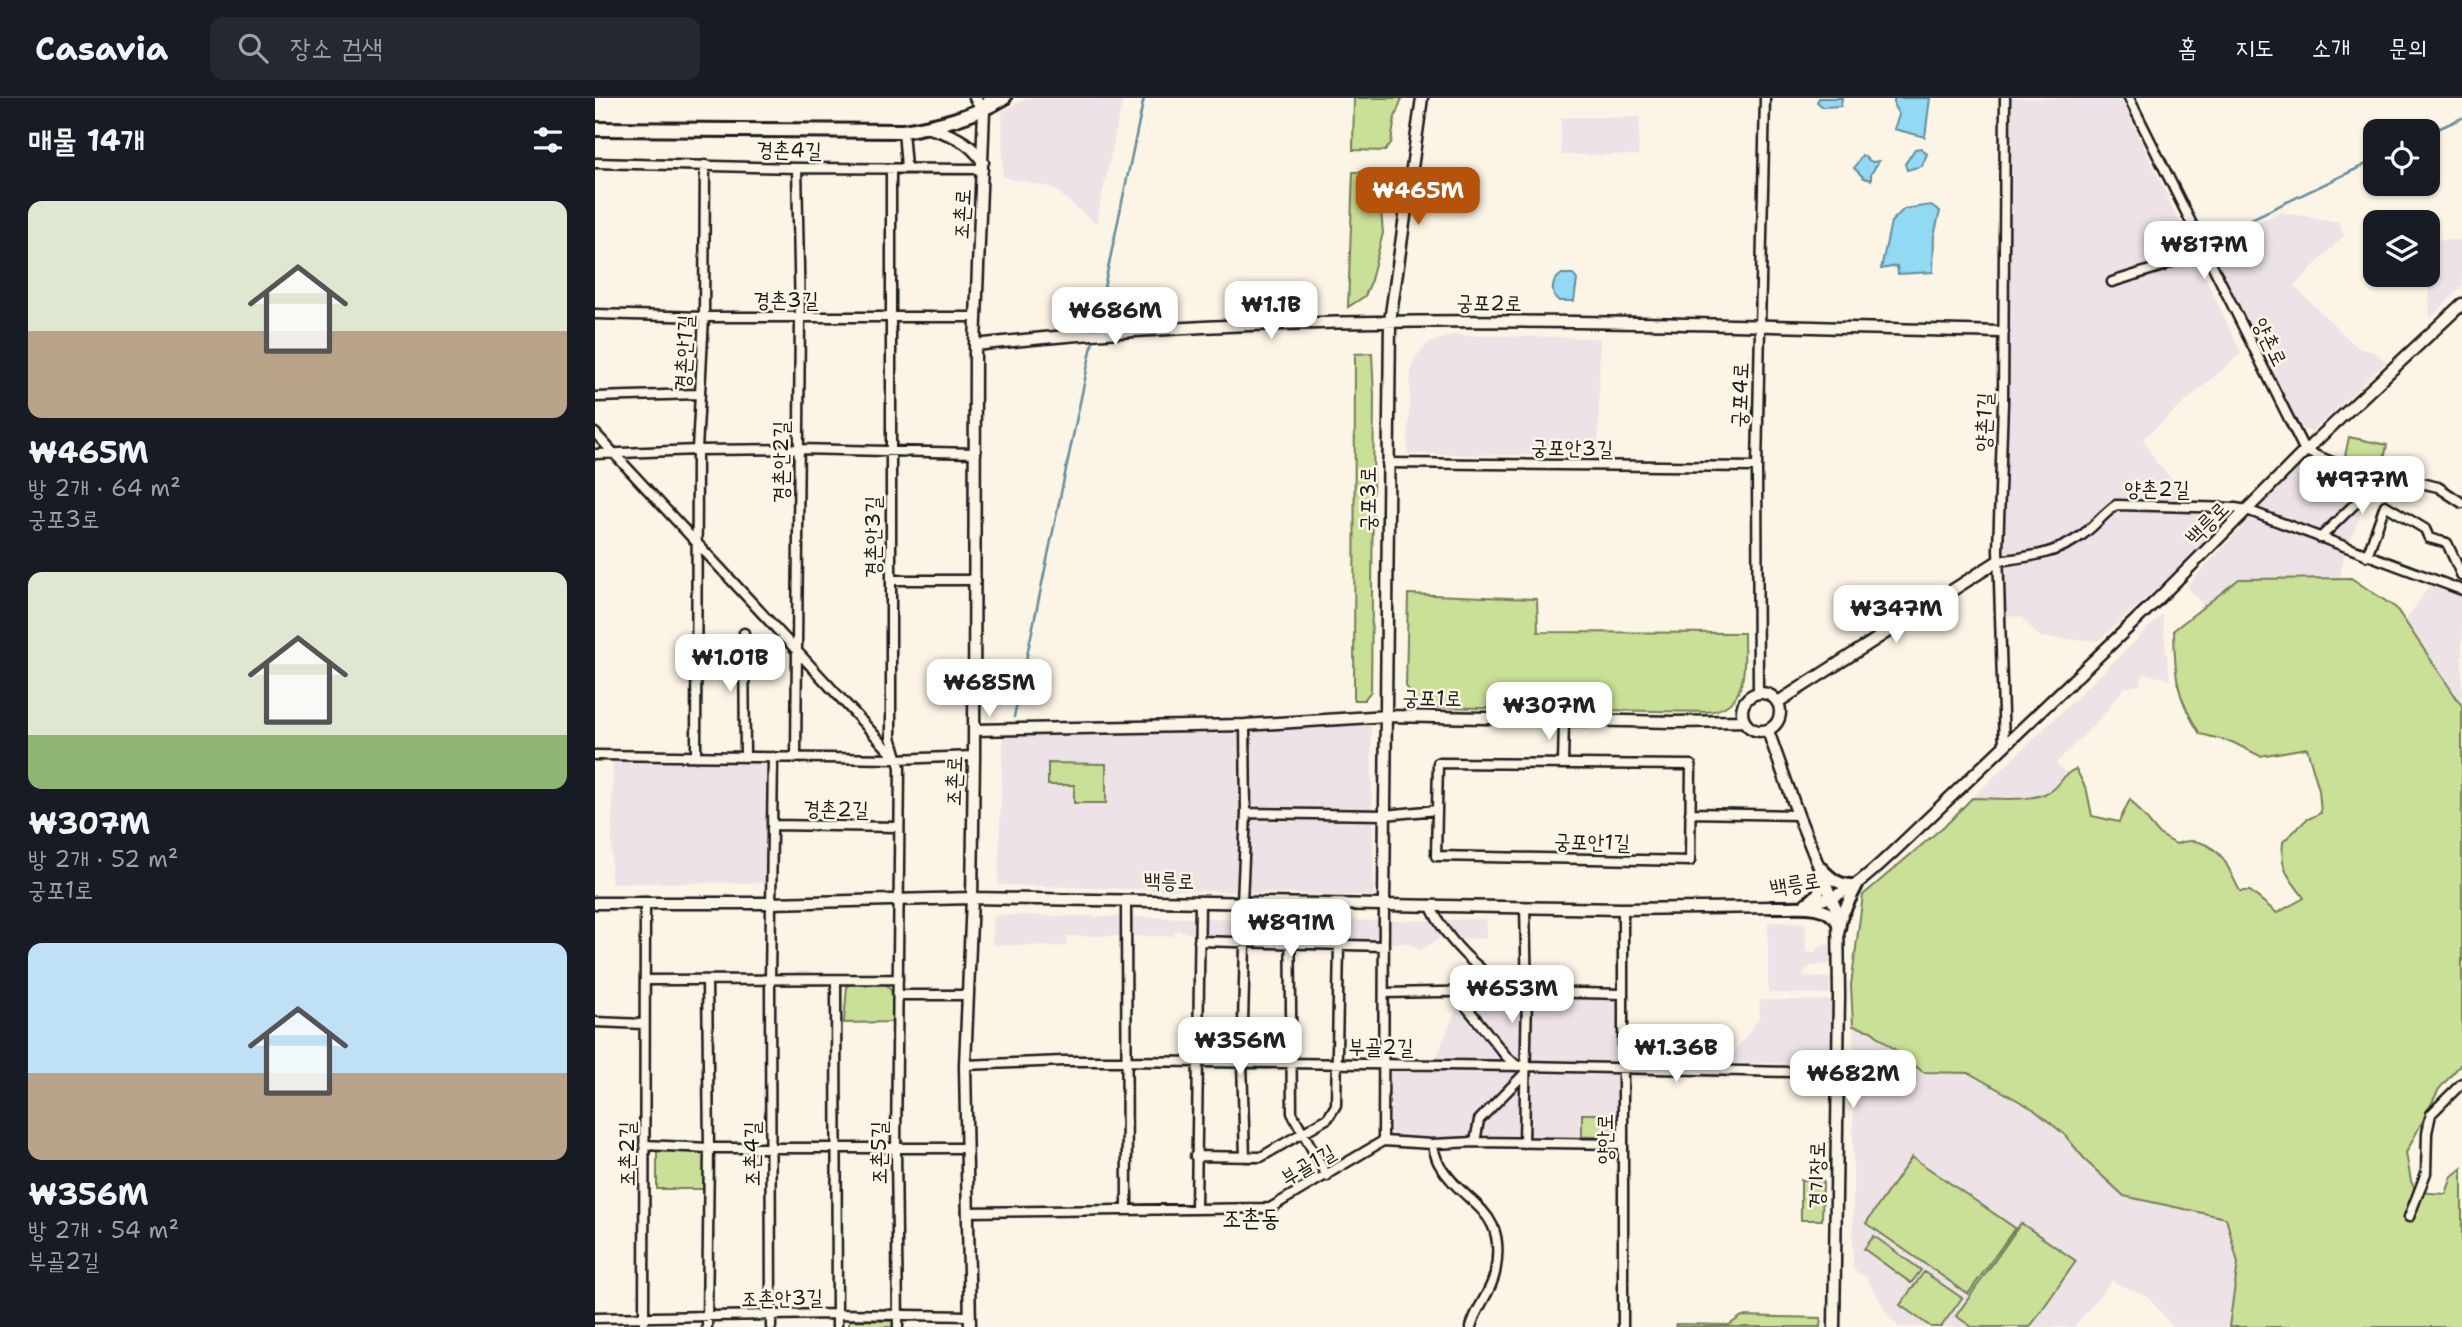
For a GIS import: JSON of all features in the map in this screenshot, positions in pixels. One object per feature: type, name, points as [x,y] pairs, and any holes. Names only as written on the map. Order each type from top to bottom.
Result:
[{"type":"main road","points":[[595,129],[903,131],[943,124],[1004,98]]},
{"type":"main road","points":[[1821,868],[1832,880],[1857,885],[1839,926]]},
{"type":"main road","points":[[1807,903],[1817,897],[1821,890],[1821,868]]},
{"type":"main road","points":[[1772,908],[1823,908],[1834,916],[1839,926]]},
{"type":"street","points":[[975,98],[987,104]]},
{"type":"street","name":"궁포3로","points":[[1384,903],[1390,321],[1422,98]]},
{"type":"street","name":"궁포4로","points":[[1758,693],[1757,467],[1765,98]]},
{"type":"street","name":"양촌1길","points":[[2004,747],[1998,561],[2005,98]]},
{"type":"street","name":"양촌로","points":[[2129,98],[2305,451]]},
{"type":"street","name":"조촌로","points":[[970,1322],[965,1065],[972,898],[974,756],[975,345],[987,104]]},
{"type":"street","points":[[925,127],[965,142],[975,150],[983,166]]},
{"type":"street","points":[[903,131],[906,167]]},
{"type":"street","name":"경촌4길","points":[[595,163],[891,169],[983,166]]},
{"type":"street","name":"경촌안1길","points":[[696,757],[697,450],[704,317],[705,165]]},
{"type":"street","name":"경촌안2길","points":[[796,757],[800,317],[797,168]]},
{"type":"street","name":"경촌안3길","points":[[891,169],[891,737],[896,759]]},
{"type":"street","points":[[2112,282],[2163,266],[2203,247]]},
{"type":"street","name":"백릉로","points":[[595,904],[972,898],[1623,909],[1772,908],[1833,898],[1857,885],[2004,747],[2305,451],[2462,304]]},
{"type":"street","name":"경촌3길","points":[[595,314],[704,317],[976,317]]},
{"type":"street","name":"궁포2로","points":[[975,345],[1077,333],[1390,321],[2003,332]]},
{"type":"street","points":[[595,397],[699,394]]},
{"type":"street","points":[[595,433],[896,759]]},
{"type":"street","points":[[595,454],[798,449],[976,453]]},
{"type":"street","points":[[2305,451],[2337,464],[2438,487],[2462,503]]},
{"type":"street","name":"궁포안3길","points":[[1387,463],[1757,467]]},
{"type":"street","points":[[2320,538],[2369,490],[2380,475]]},
{"type":"street","name":"양촌2길","points":[[1998,561],[2036,556],[2056,550],[2077,538],[2116,505],[2215,507],[2247,510],[2462,590]]},
{"type":"street","points":[[2367,556],[2385,505],[2425,529],[2429,538],[2447,542],[2462,576]]},
{"type":"street","points":[[1777,702],[1998,561]]},
{"type":"street","points":[[891,580],[976,580]]},
{"type":"street","points":[[744,633],[745,756]]},
{"type":"street","points":[[1752,695],[1769,695],[1777,702],[1780,718],[1768,730],[1762,732],[1751,729],[1743,720],[1744,703],[1752,695]]},
{"type":"street","name":"궁포1로","points":[[974,730],[1245,725],[1387,716],[1564,721],[1743,720]]},
{"type":"street","points":[[1563,764],[1564,721]]},
{"type":"street","points":[[1242,902],[1247,813],[1245,725]]},
{"type":"street","points":[[1768,730],[1798,815],[1833,898]]},
{"type":"street","points":[[595,755],[896,759],[974,756]]},
{"type":"street","name":"경촌2길","points":[[773,757],[773,825],[898,827],[900,767],[896,759]]},
{"type":"street","points":[[1247,813],[1384,815],[1437,810],[1438,763],[1691,765],[1691,813],[1798,815]]},
{"type":"street","name":"궁포안1길","points":[[1437,810],[1436,856],[1689,861],[1691,813]]},
{"type":"street","points":[[771,903],[773,825]]},
{"type":"street","points":[[897,900],[898,827]]},
{"type":"street","name":"경기장로","points":[[1833,898],[1839,926],[1834,1327]]},
{"type":"street","name":"조촌5길","points":[[897,900],[898,1327]]},
{"type":"street","points":[[1126,900],[1127,1209]]},
{"type":"street","points":[[1196,1209],[1200,901]]},
{"type":"street","name":"조촌2길","points":[[644,1323],[645,902]]},
{"type":"street","name":"조촌4길","points":[[771,903],[771,1327]]},
{"type":"street","points":[[1384,903],[1383,1141],[1432,1144],[1622,1144]]},
{"type":"street","points":[[1290,904],[1292,1113],[1327,1176]]},
{"type":"street","points":[[1430,905],[1435,917],[1459,950],[1481,969],[1465,1005],[1523,1068]]},
{"type":"street","points":[[1524,1143],[1523,1068],[1527,993],[1525,906]]},
{"type":"street","name":"양안로","points":[[1623,909],[1623,1327]]},
{"type":"street","points":[[1199,941],[1384,946]]},
{"type":"street","points":[[1245,944],[1245,1157]]},
{"type":"street","points":[[1195,1156],[1261,1157],[1328,1118],[1336,1105],[1339,945]]},
{"type":"street","points":[[646,980],[898,979]]},
{"type":"street","points":[[707,980],[707,1327]]},
{"type":"street","points":[[836,980],[837,1327]]},
{"type":"street","points":[[1385,993],[1623,994]]},
{"type":"street","points":[[897,995],[967,995]]},
{"type":"street","points":[[595,1022],[644,1024]]},
{"type":"street","name":"부골2길","points":[[965,1065],[1125,1061],[1838,1073]]},
{"type":"street","points":[[1475,1142],[1479,1120],[1523,1068]]},
{"type":"street","points":[[2409,1217],[2426,1173],[2427,1133],[2431,1114],[2462,1083]]},
{"type":"street","name":"부골1길","points":[[967,1212],[1270,1208],[1383,1141]]},
{"type":"street","points":[[1432,1144],[1439,1164],[1488,1217],[1497,1238],[1494,1276],[1487,1295],[1474,1315],[1472,1327]]},
{"type":"street","points":[[645,1145],[709,1148],[966,1148]]},
{"type":"street","name":"조촌안3길","points":[[595,1318],[644,1323],[707,1316],[837,1314],[899,1315],[970,1322]]},
{"type":"shaded area","points":[[1027,98],[1123,98],[1096,224],[1053,188],[1003,177],[1002,111]]},
{"type":"shaded area","points":[[2011,98],[2121,98],[2241,353],[2143,439],[2157,463],[2221,531],[2098,641],[2040,637],[2021,617],[2005,616],[2004,518]]},
{"type":"shaded area","points":[[1561,117],[1640,117],[1638,155],[1561,155]]},
{"type":"shaded area","points":[[2280,212],[2339,222],[2344,236],[2294,286],[2358,348],[2375,352],[2386,362],[2312,432],[2298,427],[2208,244]]},
{"type":"shaded area","points":[[2440,240],[2462,240],[2462,286],[2430,319],[2429,287],[2440,287]]},
{"type":"shaded area","points":[[1453,335],[1600,338],[1598,456],[1407,454],[1411,369],[1417,355],[1429,343]]},
{"type":"shaded area","points":[[2315,449],[2379,469],[2345,553],[2340,578],[2239,580],[2204,606],[2187,586]]},
{"type":"shaded area","points":[[2436,576],[2461,586],[2462,584],[2462,706],[2405,621]]},
{"type":"shaded area","points":[[2162,615],[2170,680],[2144,673],[2139,685],[2124,688],[2100,719],[2056,763],[2066,773],[2053,790],[2033,798],[1972,798]]},
{"type":"shaded area","points":[[1371,724],[1374,896],[998,885],[1003,737]]},
{"type":"shaded area","points":[[613,758],[773,759],[777,766],[775,883],[611,883]]},
{"type":"shaded area","points":[[994,916],[1390,921],[1487,919],[1486,938],[1456,939],[1443,936],[1421,950],[1408,943],[1204,938],[1177,930],[1173,936],[1067,936],[1067,946],[992,945]]},
{"type":"shaded area","points":[[1768,922],[1806,923],[1806,952],[1815,952],[1821,945],[1834,944],[1831,964],[1811,966],[1805,970],[1803,976],[1831,978],[1829,994],[1768,993]]},
{"type":"shaded area","points":[[1466,986],[1491,991],[1619,998],[1618,1139],[1391,1137],[1390,1068],[1430,1072]]},
{"type":"shaded area","points":[[1760,1000],[1834,1000],[1831,1064],[1726,1063],[1759,1019]]},
{"type":"shaded area","points":[[1853,1026],[1871,1031],[1923,1072],[1969,1073],[2033,1109],[2064,1134],[2087,1162],[2124,1196],[2226,1218],[2238,1263],[2229,1327],[2173,1327],[2148,1297],[2112,1281],[2074,1327],[1899,1327],[1888,1315],[1866,1277],[1853,1270]]},
{"type":"green space","points":[[1354,98],[1402,98],[1395,117],[1391,143],[1385,151],[1353,150]]},
{"type":"green space","points":[[1353,172],[1382,172],[1385,178],[1381,210],[1383,233],[1365,296],[1348,307]]},
{"type":"green space","points":[[1372,353],[1374,397],[1371,691],[1364,700],[1354,700],[1355,354]]},
{"type":"green space","points":[[2349,437],[2387,445],[2383,464],[2345,456]]},
{"type":"green space","points":[[2351,578],[2396,608],[2462,706],[2462,1063],[2439,1089],[2406,1153],[2411,1181],[2416,1192],[2446,1194],[2452,1176],[2462,1168],[2462,1327],[2229,1327],[2238,1263],[2226,1218],[2124,1196],[2087,1162],[2064,1134],[2033,1109],[1969,1073],[1923,1072],[1871,1031],[1853,1026],[1851,985],[1863,895],[1950,821],[1972,798],[2013,799],[2042,795],[2055,788],[2076,769],[2087,791],[2092,816],[2119,822],[2130,799],[2159,834],[2176,844],[2195,841],[2216,851],[2226,863],[2240,891],[2250,891],[2277,913],[2304,898],[2286,872],[2282,852],[2283,842],[2306,820],[2321,813],[2319,790],[2307,748],[2260,756],[2232,742],[2200,734],[2178,684],[2174,630],[2239,579]]},
{"type":"green space","points":[[1408,594],[1537,599],[1538,632],[1744,633],[1742,683],[1731,702],[1721,709],[1707,712],[1428,707],[1416,702],[1406,686]]},
{"type":"green space","points":[[1048,763],[1106,764],[1106,803],[1074,803],[1074,785],[1048,785]]},
{"type":"green space","points":[[852,982],[885,982],[893,994],[893,1022],[844,1023],[847,986]]},
{"type":"green space","points":[[1582,1114],[1614,1114],[1614,1136],[1582,1137]]},
{"type":"green space","points":[[662,1147],[706,1148],[712,1153],[713,1189],[657,1189],[657,1151]]},
{"type":"green space","points":[[1912,1157],[2015,1228],[1968,1294],[1866,1223]]},
{"type":"green space","points":[[1801,1180],[1823,1180],[1822,1220],[1801,1220]]},
{"type":"green space","points":[[2021,1223],[2076,1261],[2030,1327],[1972,1327],[1956,1316]]},
{"type":"green space","points":[[1874,1236],[1921,1270],[1911,1283],[1864,1249]]},
{"type":"green space","points":[[1924,1272],[1962,1298],[1941,1327],[1931,1327],[1900,1305]]},
{"type":"green space","points":[[1742,1316],[1821,1318],[1820,1327],[1676,1327],[1676,1324],[1729,1325]]},
{"type":"green space","points":[[849,1320],[897,1321],[897,1327],[849,1327]]},
{"type":"water","points":[[1819,98],[1842,98],[1841,106],[1823,107],[1817,102]]},
{"type":"water","points":[[1894,98],[1930,98],[1925,137],[1894,129],[1899,115],[1894,106]]},
{"type":"water","points":[[1921,148],[1927,154],[1922,166],[1907,170],[1905,164],[1915,149]]},
{"type":"water","points":[[1862,155],[1872,162],[1879,161],[1871,174],[1871,180],[1864,178],[1854,168]]},
{"type":"water","points":[[1931,205],[1940,211],[1934,236],[1933,272],[1898,274],[1897,266],[1881,269],[1891,222],[1904,209]]},
{"type":"water","points":[[1562,274],[1573,274],[1577,280],[1574,301],[1559,301],[1554,296],[1554,283]]},
{"type":"waterway","points":[[1095,330],[1144,98]]},
{"type":"waterway","points":[[2440,128],[2462,118]]},
{"type":"waterway","points":[[2241,224],[2363,166]]},
{"type":"waterway","points":[[1014,717],[1094,336]]},
{"type":"district","name":"조촌동","points":[[1251,1218]]}]
